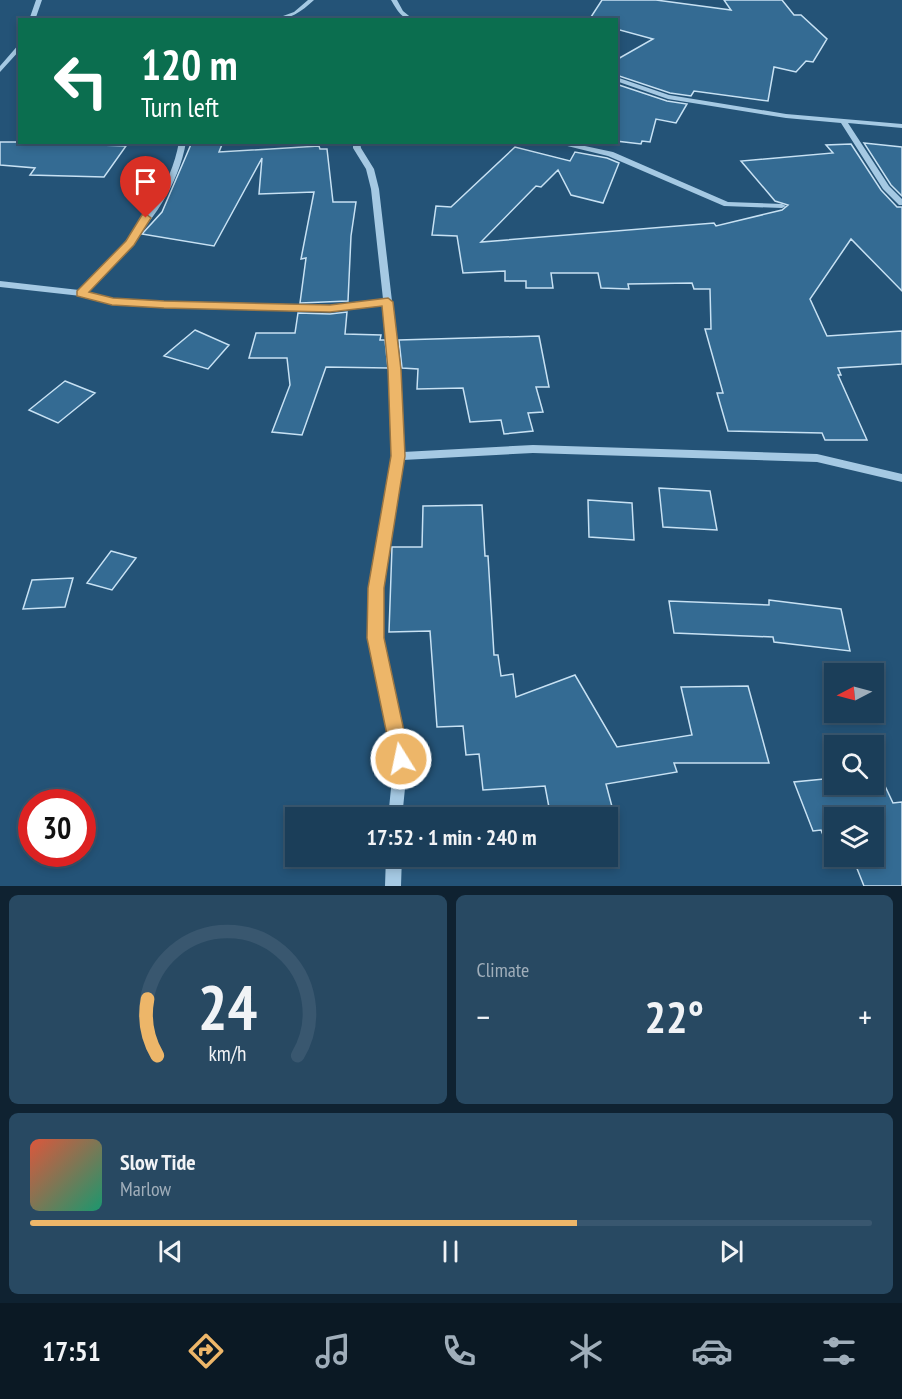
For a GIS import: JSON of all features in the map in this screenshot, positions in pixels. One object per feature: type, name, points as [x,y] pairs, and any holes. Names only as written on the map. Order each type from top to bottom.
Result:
[{"type":"street","points":[[33,18],[39,0]]},
{"type":"street","points":[[280,18],[296,13],[311,0]]},
{"type":"street","points":[[394,0],[401,12],[409,18]]},
{"type":"street","points":[[0,70],[18,48]]},
{"type":"street","points":[[618,80],[668,97],[786,116],[902,126]]},
{"type":"street","points":[[843,121],[886,187],[902,203]]},
{"type":"street","points":[[81,293],[130,243],[165,192],[180,159],[183,144]]},
{"type":"street","points":[[356,144],[370,169],[375,189],[395,370],[398,456],[376,598],[375,638],[401,759],[396,807]]},
{"type":"street","points":[[563,144],[610,154],[728,204],[782,206]]},
{"type":"street","points":[[0,284],[81,293],[112,301],[196,306],[330,309],[388,302]]},
{"type":"street","points":[[398,456],[533,449],[817,458],[902,478]]},
{"type":"street","points":[[393,886],[394,867]]},
{"type":"building","points":[[602,0],[656,0],[731,10],[724,0],[782,0],[794,15],[801,15],[827,39],[813,62],[806,61],[796,72],[774,67],[768,101],[694,91],[691,96],[670,93],[618,76],[618,59],[653,39],[618,30],[618,18],[590,18]]},
{"type":"building","points":[[618,85],[667,101],[687,104],[676,123],[656,119],[650,142],[642,141],[641,144],[618,141]]},
{"type":"building","points":[[0,142],[126,146],[104,177],[30,175],[35,168],[0,165]]},
{"type":"building","points":[[864,143],[902,147],[902,196],[891,185]]},
{"type":"building","points":[[191,144],[222,144],[219,152],[319,146],[320,149],[327,149],[333,202],[356,202],[351,236],[348,301],[300,303],[306,258],[301,259],[314,192],[259,194],[262,158],[214,246],[142,234],[162,212]]},
{"type":"building","points":[[851,144],[881,190],[897,207],[902,207],[902,291],[851,239],[810,299],[827,336],[902,331],[902,364],[838,368],[841,375],[838,375],[867,440],[825,440],[822,433],[728,431],[717,393],[723,393],[705,329],[711,329],[710,289],[694,289],[692,283],[628,284],[629,289],[601,288],[598,273],[551,273],[553,288],[526,288],[526,281],[505,281],[505,271],[463,273],[457,236],[432,235],[436,206],[451,207],[515,147],[570,161],[575,152],[607,158],[619,163],[603,203],[571,195],[558,170],[541,187],[536,186],[481,242],[714,223],[716,226],[782,210],[788,205],[775,201],[741,161],[833,153],[826,145]]},
{"type":"building","points":[[347,312],[345,334],[381,335],[380,340],[385,340],[388,368],[326,367],[302,435],[272,432],[290,385],[287,358],[249,358],[256,333],[295,333],[298,313]]},
{"type":"building","points":[[195,330],[229,345],[208,369],[164,356]]},
{"type":"building","points":[[539,336],[549,387],[536,387],[543,412],[528,413],[533,431],[504,434],[501,420],[470,422],[463,388],[417,389],[418,369],[402,368],[399,340]]},
{"type":"building","points":[[65,381],[95,393],[58,423],[29,410]]},
{"type":"building","points":[[659,488],[710,491],[717,530],[663,527]]},
{"type":"building","points":[[588,500],[632,503],[634,540],[589,537]]},
{"type":"building","points":[[482,505],[485,556],[488,556],[494,655],[498,655],[501,676],[513,674],[516,697],[575,675],[617,747],[692,735],[681,687],[748,686],[769,763],[674,763],[677,772],[606,784],[612,807],[549,807],[545,786],[483,790],[479,754],[466,755],[463,726],[437,727],[430,631],[389,632],[392,547],[422,547],[423,506]]},
{"type":"building","points":[[111,551],[136,558],[112,590],[87,583]]},
{"type":"building","points":[[73,578],[65,607],[23,609],[32,580]]},
{"type":"building","points":[[769,600],[841,609],[850,651],[774,642],[773,637],[674,633],[669,601],[769,605]]},
{"type":"building","points":[[824,779],[824,795],[884,795],[885,786],[893,803],[902,802],[902,886],[864,886],[856,867],[884,867],[884,807],[824,807],[824,838],[821,830],[813,831],[794,782]]},
{"type":"route","points":[[146,218],[130,243],[81,293],[112,301],[164,305],[330,309],[388,302],[395,370],[398,456],[376,588],[375,638],[401,759]]}]
